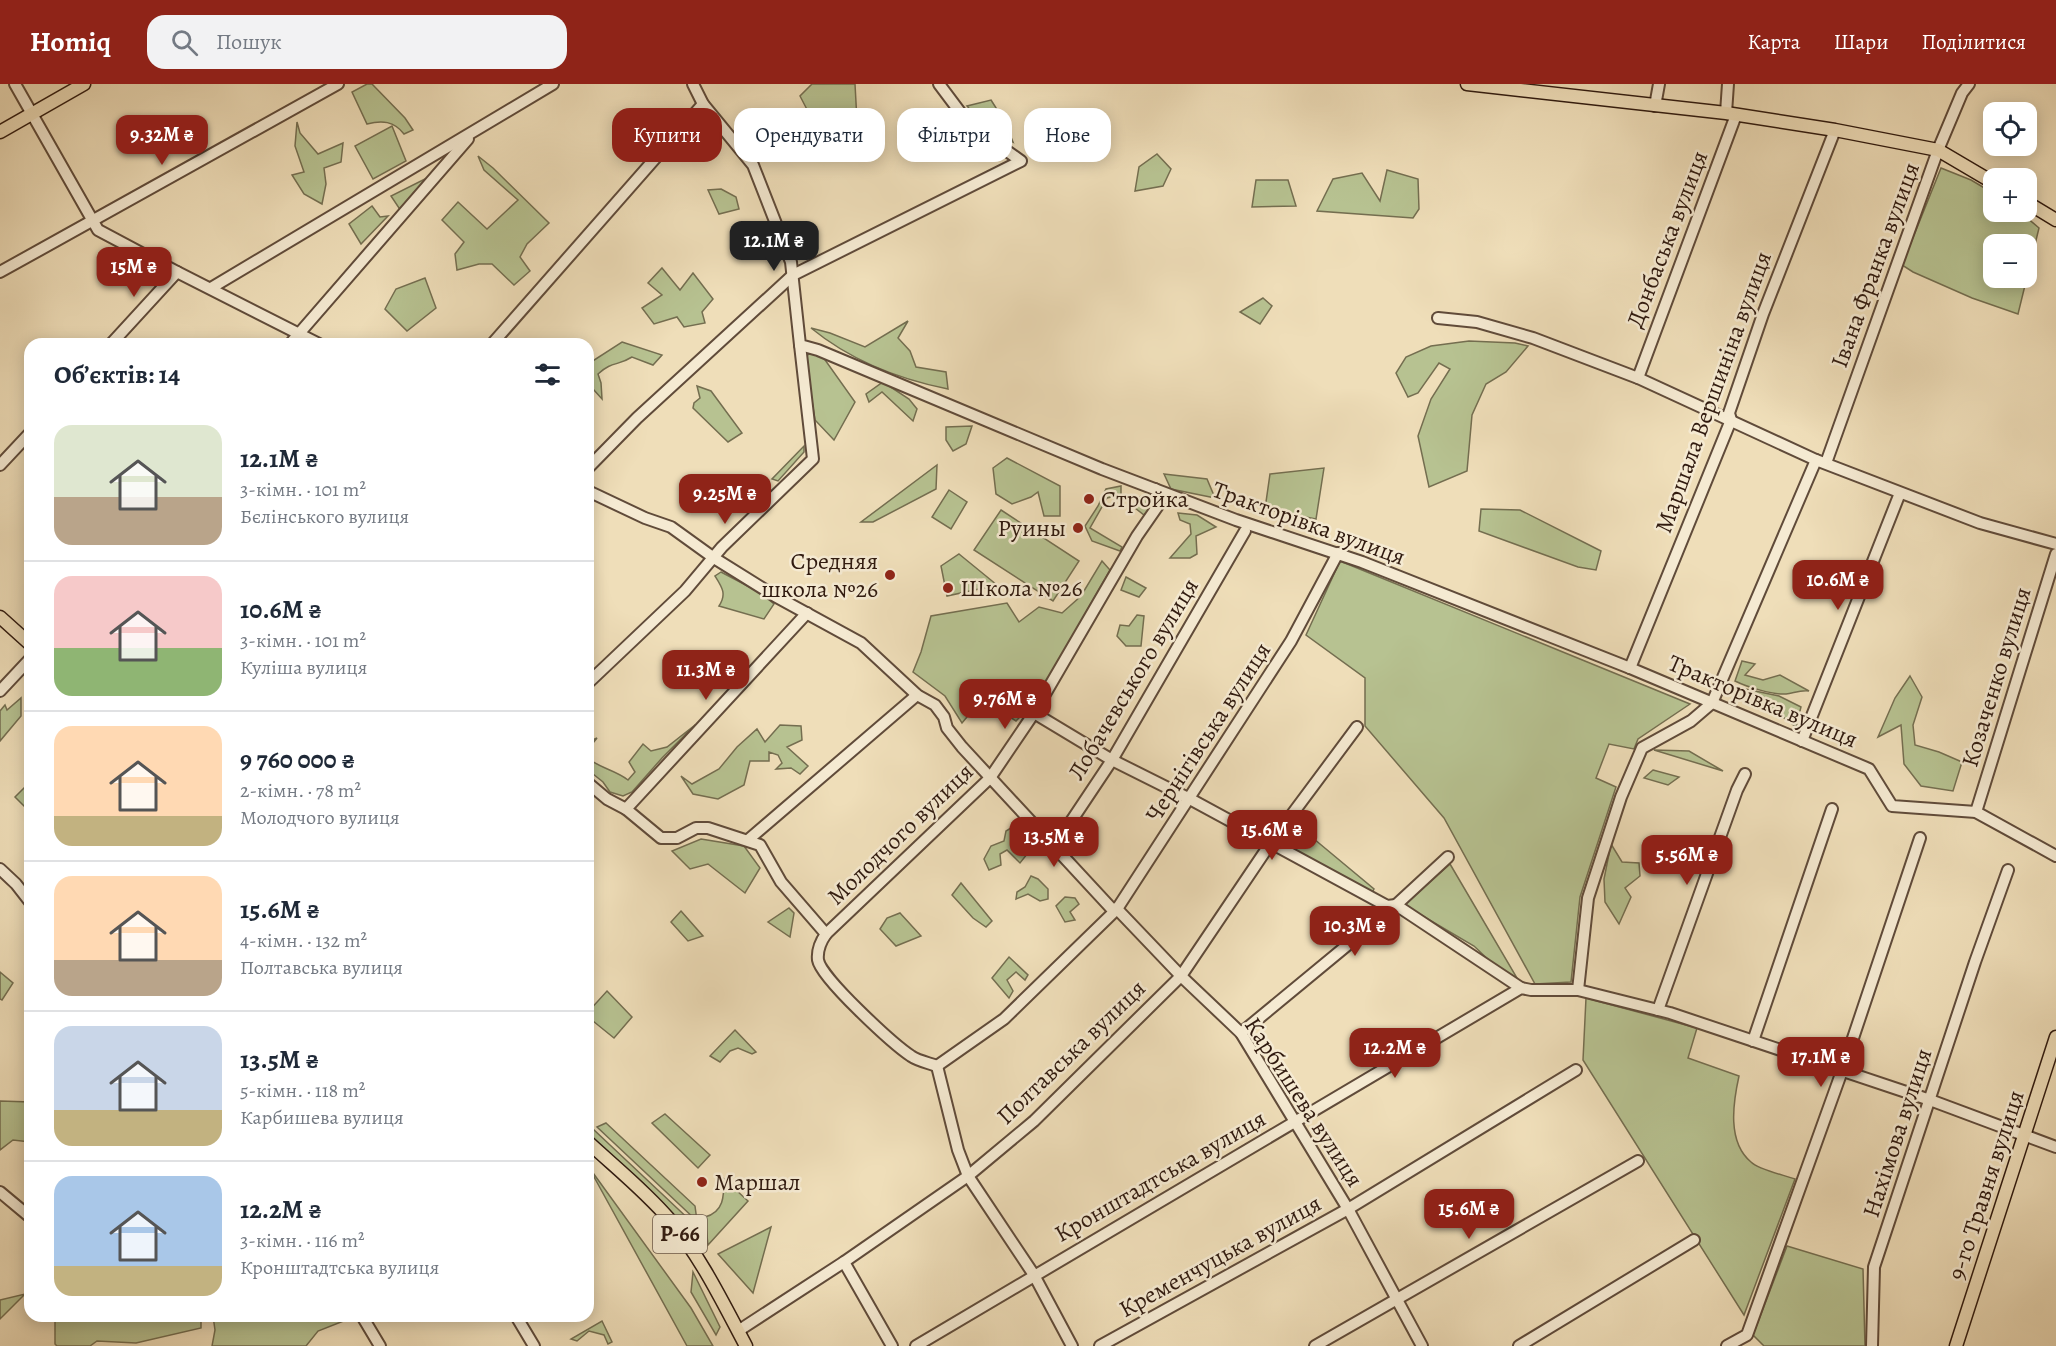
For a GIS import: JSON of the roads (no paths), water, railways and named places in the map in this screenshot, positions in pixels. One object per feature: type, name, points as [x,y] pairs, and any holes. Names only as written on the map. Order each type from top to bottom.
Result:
[{"type":"main road","points":[[0,132],[84,84]]},
{"type":"main road","points":[[1467,84],[1731,114],[1835,130],[1938,150],[1983,177]]},
{"type":"main road","points":[[2037,209],[2056,220]]},
{"type":"main road","points":[[0,617],[24,636]]},
{"type":"main road","name":"9-го Травня вулиця","points":[[1956,1346],[2056,1037]]},
{"type":"main road","name":"Р-66","points":[[594,1147],[651,1199],[670,1221],[699,1262],[746,1346]]},
{"type":"street","points":[[15,84],[98,230],[309,338]]},
{"type":"street","points":[[0,272],[338,84]]},
{"type":"street","points":[[211,288],[553,84]]},
{"type":"street","points":[[594,677],[685,591],[722,547],[813,459],[791,262],[753,165],[703,104],[693,84]]},
{"type":"street","points":[[594,462],[637,418],[793,275],[1021,161],[969,124],[939,84]]},
{"type":"street","points":[[1655,106],[1659,84]]},
{"type":"street","name":"Донбаська вулиця","points":[[1638,378],[1731,114],[1728,84]]},
{"type":"street","name":"Івана Франка вулиця","points":[[1712,703],[1821,461],[1938,150],[1962,93],[1969,84]]},
{"type":"street","points":[[497,338],[703,104]]},
{"type":"street","name":"Маршала Вершиніна вулиця","points":[[1630,668],[1731,420],[1729,413],[1763,314],[1835,130]]},
{"type":"street","points":[[295,338],[474,132]]},
{"type":"street","points":[[116,338],[177,272]]},
{"type":"street","points":[[1438,318],[1477,322],[1533,338],[1638,378],[1821,461],[1900,493],[1980,523],[2056,544]]},
{"type":"street","name":"Тракторівка вулиця","points":[[801,345],[818,350],[1028,440],[1236,520],[1338,553],[1630,668],[1869,769],[1892,806],[1976,812],[2056,856]]},
{"type":"street","points":[[0,465],[24,439]]},
{"type":"street","name":"Молодчого вулиця","points":[[826,934],[990,778],[1034,713],[1137,536],[1164,497],[1155,489]]},
{"type":"street","points":[[1802,741],[1900,493]]},
{"type":"street","name":"Карбишева вулиця","points":[[594,494],[645,518],[672,527],[714,558],[775,596],[861,643],[918,695],[935,705],[944,717],[947,728],[1054,847],[1111,908],[1117,909],[1181,976],[1241,1033],[1348,1209],[1422,1346]]},
{"type":"street","name":"Лобачевського вулиця","points":[[1054,847],[1112,760],[1245,531]]},
{"type":"street","name":"Чернігівська вулиця","points":[[937,1066],[1004,1019],[1117,909],[1291,641],[1338,553]]},
{"type":"street","name":"Козаченко вулиця","points":[[1976,812],[2056,554]]},
{"type":"street","points":[[626,809],[807,613]]},
{"type":"street","points":[[0,691],[24,665]]},
{"type":"street","points":[[748,840],[918,695]]},
{"type":"street","points":[[1578,990],[1588,898],[1621,797],[1642,748],[1691,721],[1712,703]]},
{"type":"street","points":[[1034,713],[1112,760],[1190,799],[1387,906],[1396,904],[1521,988],[1578,990],[1658,1010],[1930,1100],[2056,1147]]},
{"type":"street","name":"Полтавська вулиця","points":[[738,1331],[844,1262],[968,1176],[1034,1121],[1181,976],[1270,844],[1357,726]]},
{"type":"street","points":[[1658,1010],[1737,790],[1745,774]]},
{"type":"street","points":[[594,788],[607,799],[626,809],[662,838],[677,838],[696,828],[708,828],[760,844],[781,882],[826,934],[819,948],[818,960],[823,973],[835,987],[912,1057],[937,1066],[958,1150],[968,1176],[1034,1275],[1072,1346]]},
{"type":"street","points":[[1753,1041],[1832,809]]},
{"type":"street","points":[[1727,1346],[1747,1335],[1842,1071],[1920,838]]},
{"type":"street","points":[[1241,1033],[1396,904],[1448,857]]},
{"type":"street","points":[[0,869],[24,894]]},
{"type":"street","name":"Нахімова вулиця","points":[[1872,1346],[1874,1267],[1975,962],[2008,870]]},
{"type":"street","name":"Кронштадтська вулиця","points":[[916,1346],[1521,988]]},
{"type":"street","name":"Кременчуцька вулиця","points":[[1100,1346],[1348,1209],[1576,1070]]},
{"type":"street","points":[[1315,1346],[1638,1161]]},
{"type":"street","points":[[0,1192],[24,1212]]},
{"type":"street","points":[[1519,1346],[1694,1240]]},
{"type":"street","points":[[844,1262],[892,1346]]},
{"type":"street","points":[[366,1322],[380,1346]]},
{"type":"street","points":[[520,1322],[534,1346]]},
{"type":"place","name":"Стройка","points":[[1089,499]]},
{"type":"place","name":"Руины","points":[[1078,528]]},
{"type":"place","name":"Средняя школа №26","points":[[890,575]]},
{"type":"place","name":"Школа №26","points":[[948,588]]},
{"type":"place","name":"Маршал","points":[[702,1182]]}]
